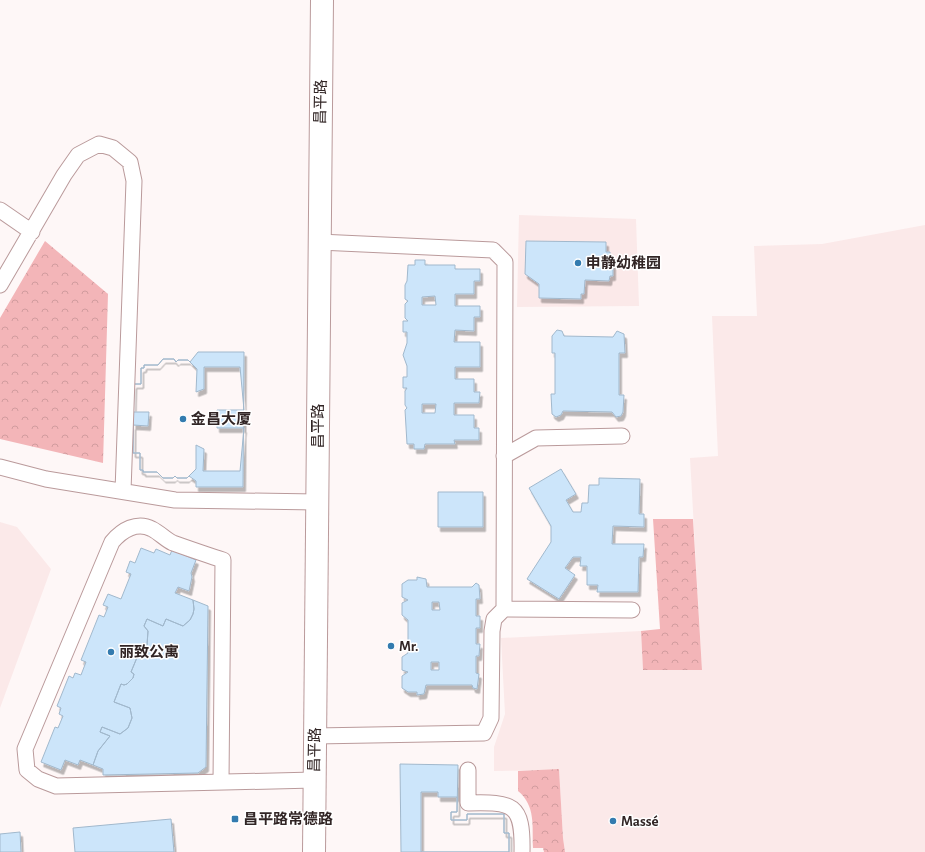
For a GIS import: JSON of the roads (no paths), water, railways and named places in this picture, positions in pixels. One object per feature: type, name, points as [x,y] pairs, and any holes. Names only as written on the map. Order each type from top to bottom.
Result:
[{"type":"street","name":"昌平路","points":[[314,852],[322,0]]},
{"type":"lane","points":[[0,285],[64,175],[78,155],[99,144],[113,148],[130,162],[134,181],[123,491]]},
{"type":"lane","points":[[0,210],[32,232]]},
{"type":"lane","points":[[315,736],[484,733],[490,718],[492,631],[494,619],[504,609],[505,262],[493,250],[319,242]]},
{"type":"lane","points":[[504,456],[536,438],[622,436]]},
{"type":"lane","points":[[0,467],[46,480],[175,500],[317,502]]},
{"type":"lane","points":[[220,782],[223,560],[171,542],[151,528],[140,526],[130,528],[118,534],[112,542],[25,749],[27,770],[38,779],[56,786],[314,780]]},
{"type":"lane","points":[[504,609],[632,610]]},
{"type":"lane","points":[[468,770],[468,803],[498,802],[510,806],[520,817],[522,852]]},
{"type":"place","name":"申静幼稚园","points":[[578,263]]},
{"type":"place","name":"金昌大厦","points":[[183,419]]},
{"type":"place","name":"Mr.","points":[[391,646]]},
{"type":"place","name":"丽致公寓","points":[[111,652]]},
{"type":"place","name":"昌平路常德路","points":[[235,819]]},
{"type":"place","name":"Massé","points":[[613,821]]}]
